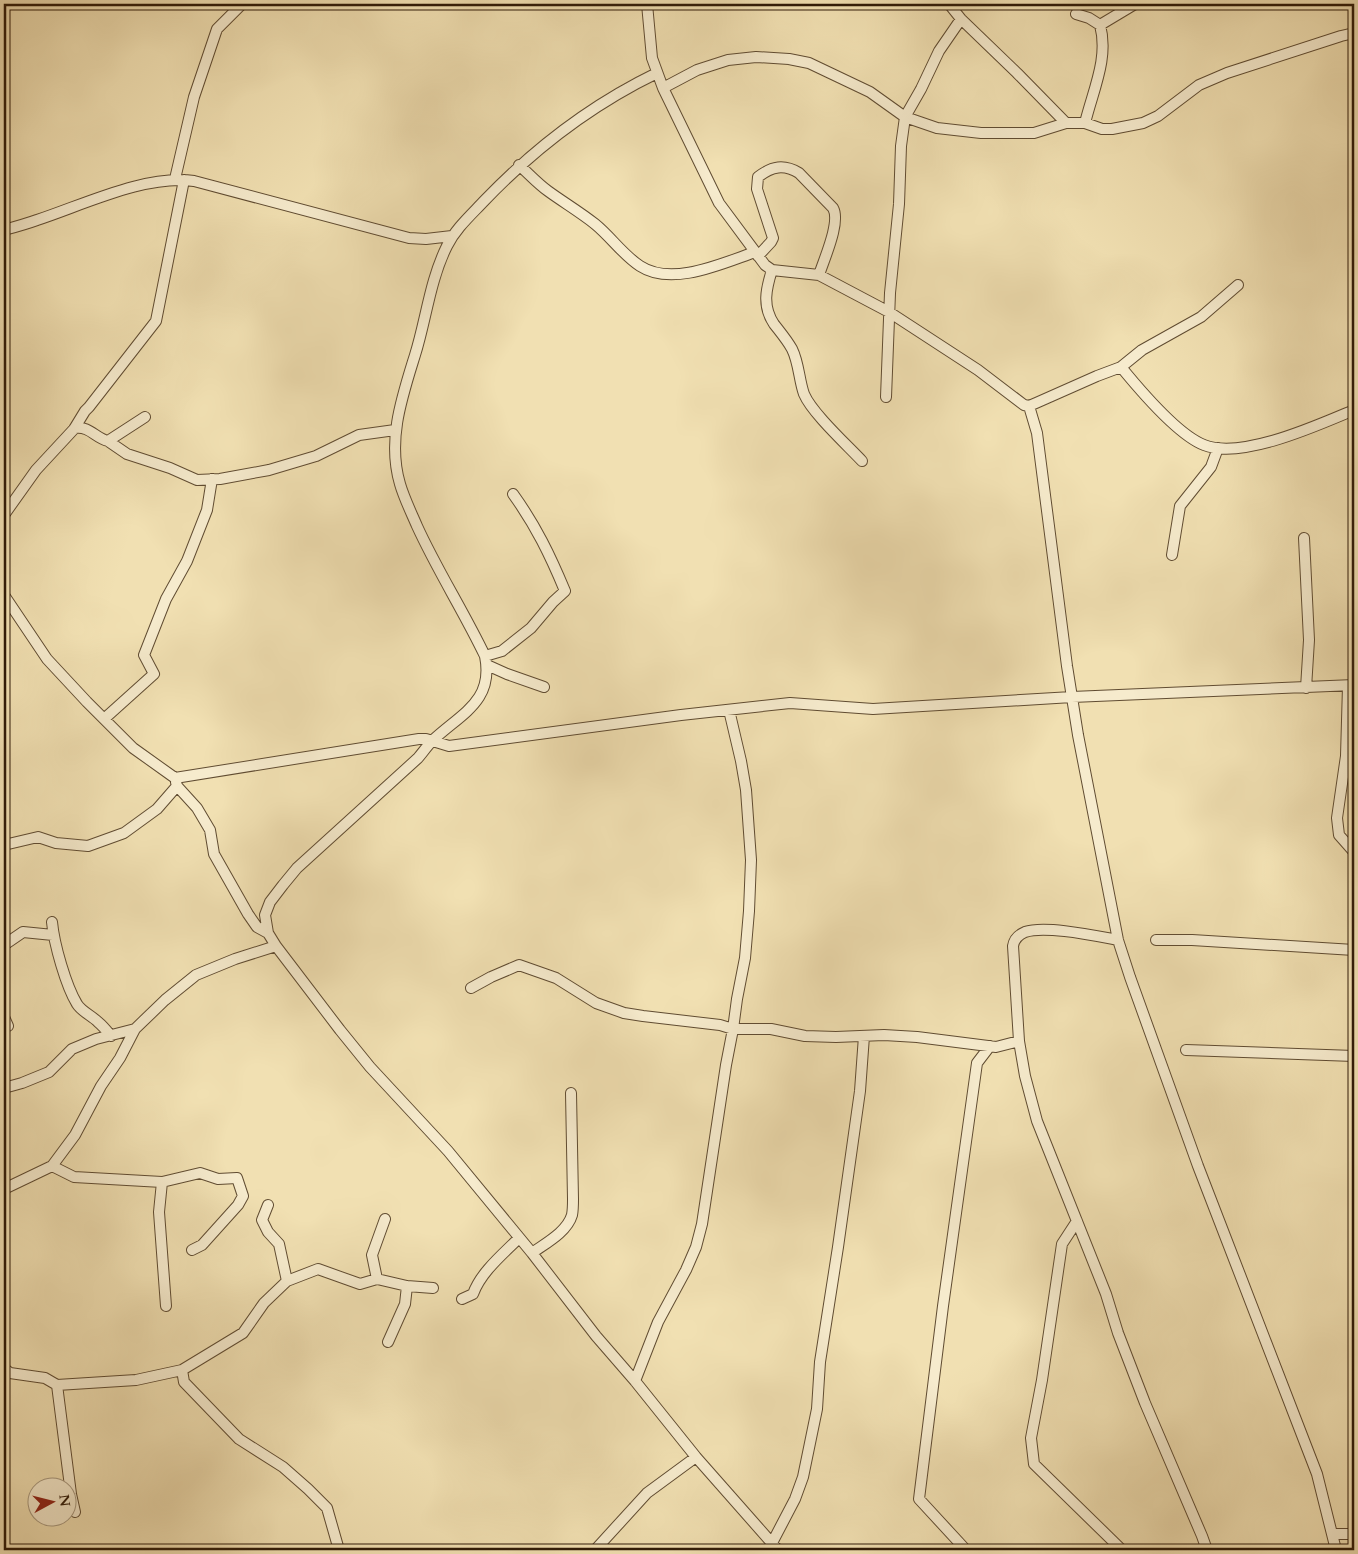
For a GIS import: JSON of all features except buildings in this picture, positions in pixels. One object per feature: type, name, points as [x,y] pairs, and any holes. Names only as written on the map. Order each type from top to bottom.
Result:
[{"type":"street","points":[[4,515],[36,470],[75,428],[85,411],[156,321],[194,97],[217,29],[242,4]]},
{"type":"street","points":[[647,4],[652,58],[663,88],[719,203],[765,265],[772,270],[819,275],[889,312],[978,370],[1024,405],[1029,406],[1121,367],[1142,350],[1201,317],[1238,285]]},
{"type":"street","points":[[949,4],[961,19],[1028,83],[1066,123]]},
{"type":"street","points":[[1100,25],[1135,4]]},
{"type":"street","points":[[1076,14],[1089,18],[1100,25],[1104,38],[1103,60],[1085,123]]},
{"type":"street","points":[[886,397],[889,312],[900,204],[901,146],[906,117],[938,51],[961,19]]},
{"type":"street","points":[[663,88],[697,70],[728,60],[756,57],[789,59],[809,63],[870,92],[906,117],[937,128],[981,132],[1034,133],[1066,123],[1085,123],[1112,129],[1143,124],[1158,116],[1200,85],[1227,73],[1354,33]]},
{"type":"street","points":[[657,73],[625,88],[519,165],[460,225],[446,248],[436,274],[416,353],[406,382],[395,430],[395,461],[400,485],[408,506],[428,550],[486,660],[488,674],[482,694],[473,706],[432,741],[418,758],[297,868],[270,902],[265,915],[268,933],[346,1038],[448,1152],[696,1457],[775,1547],[803,1477],[817,1409],[820,1362],[860,1091],[864,1036]]},
{"type":"street","points":[[519,165],[546,190],[609,235],[628,256],[641,266],[651,272],[666,273],[695,273],[756,254],[771,242],[773,238],[757,189],[758,177],[764,172],[775,168],[784,166],[793,169],[836,212],[831,238],[819,275]]},
{"type":"street","points":[[4,230],[121,191],[180,179],[409,238],[426,239],[452,236]]},
{"type":"street","points":[[772,270],[766,289],[765,301],[767,311],[773,323],[793,351],[805,395],[832,430],[862,461]]},
{"type":"street","points":[[1121,367],[1167,418],[1194,440],[1205,446],[1242,448],[1279,438],[1354,410]]},
{"type":"street","points":[[1029,406],[1037,433],[1067,666],[1078,735],[1118,940],[1198,1166],[1316,1474],[1336,1550]]},
{"type":"street","points":[[108,441],[145,417]]},
{"type":"street","points":[[75,428],[85,428],[128,454],[170,468],[196,480],[269,470],[316,456],[359,435],[395,430]]},
{"type":"street","points":[[1172,555],[1180,506],[1212,467],[1218,448]]},
{"type":"street","points":[[104,719],[154,674],[144,655],[166,600],[187,561],[207,510],[212,479]]},
{"type":"street","points":[[486,660],[502,651],[531,628],[553,602],[566,592],[549,551],[514,494]]},
{"type":"street","points":[[1304,538],[1309,640],[1306,688]]},
{"type":"street","points":[[4,595],[47,658],[133,748],[176,782],[197,808],[210,830],[214,854],[248,914],[257,927],[268,933]]},
{"type":"street","points":[[486,660],[507,674],[544,687]]},
{"type":"street","points":[[4,845],[38,837],[56,843],[88,846],[124,832],[157,809],[176,782],[419,740],[432,741],[449,746],[790,703],[873,709],[1072,697],[1351,686],[1346,756],[1337,818],[1339,835],[1354,852]]},
{"type":"street","points":[[635,1381],[658,1322],[696,1247],[702,1224],[724,1075],[733,1029],[736,999],[746,958],[751,860],[746,790],[728,710]]},
{"type":"street","points":[[408,742],[418,758]]},
{"type":"street","points":[[52,922],[53,935],[78,1006],[100,1023],[111,1036]]},
{"type":"street","points":[[1118,940],[1067,932],[1040,931],[1026,932],[1014,940],[1019,1041],[1025,1076],[1037,1121],[1106,1294],[1118,1333],[1144,1403],[1207,1550]]},
{"type":"street","points":[[4,945],[23,932],[53,935]]},
{"type":"street","points":[[1156,940],[1192,940],[1354,950]]},
{"type":"street","points":[[4,1189],[52,1166],[75,1135],[135,1029],[165,1000],[196,975],[235,959],[276,946]]},
{"type":"street","points":[[470,988],[518,965],[549,976],[575,989],[596,1003],[624,1013],[720,1025],[733,1029],[771,1029],[805,1036],[917,1037],[990,1046],[1004,1046],[1019,1041]]},
{"type":"street","points":[[4,1017],[8,1026],[4,1028]]},
{"type":"street","points":[[4,1088],[49,1072],[72,1049],[96,1039],[135,1029]]},
{"type":"street","points":[[966,1550],[919,1499],[944,1297],[977,1063],[990,1046]]},
{"type":"street","points":[[1186,1050],[1354,1056]]},
{"type":"street","points":[[532,1253],[566,1226],[572,1215],[571,1092]]},
{"type":"street","points":[[52,1166],[74,1177],[162,1182],[200,1173],[218,1179],[237,1178],[243,1196],[238,1205],[202,1245],[192,1250]]},
{"type":"street","points":[[162,1182],[159,1212],[166,1306]]},
{"type":"street","points":[[268,1206],[262,1220],[268,1232],[280,1244],[287,1281]]},
{"type":"street","points":[[377,1279],[372,1255],[385,1219]]},
{"type":"street","points":[[1076,1221],[1062,1244],[1042,1380],[1031,1438],[1034,1464],[1122,1550]]},
{"type":"street","points":[[462,1298],[473,1294],[476,1285],[519,1238]]},
{"type":"street","points":[[4,1368],[10,1373],[45,1378],[57,1385],[136,1380],[182,1370],[242,1333],[264,1303],[287,1281],[318,1269],[360,1284],[377,1279],[407,1286],[433,1288]]},
{"type":"street","points":[[388,1342],[405,1304],[407,1286]]},
{"type":"street","points":[[182,1370],[184,1382],[238,1439],[283,1467],[327,1508],[339,1550]]},
{"type":"street","points":[[57,1385],[69,1476]]},
{"type":"street","points":[[595,1550],[647,1493],[696,1457]]},
{"type":"street","points":[[1332,1534],[1354,1534]]},
{"type":"street","points":[[463,1550],[483,1550]]}]
